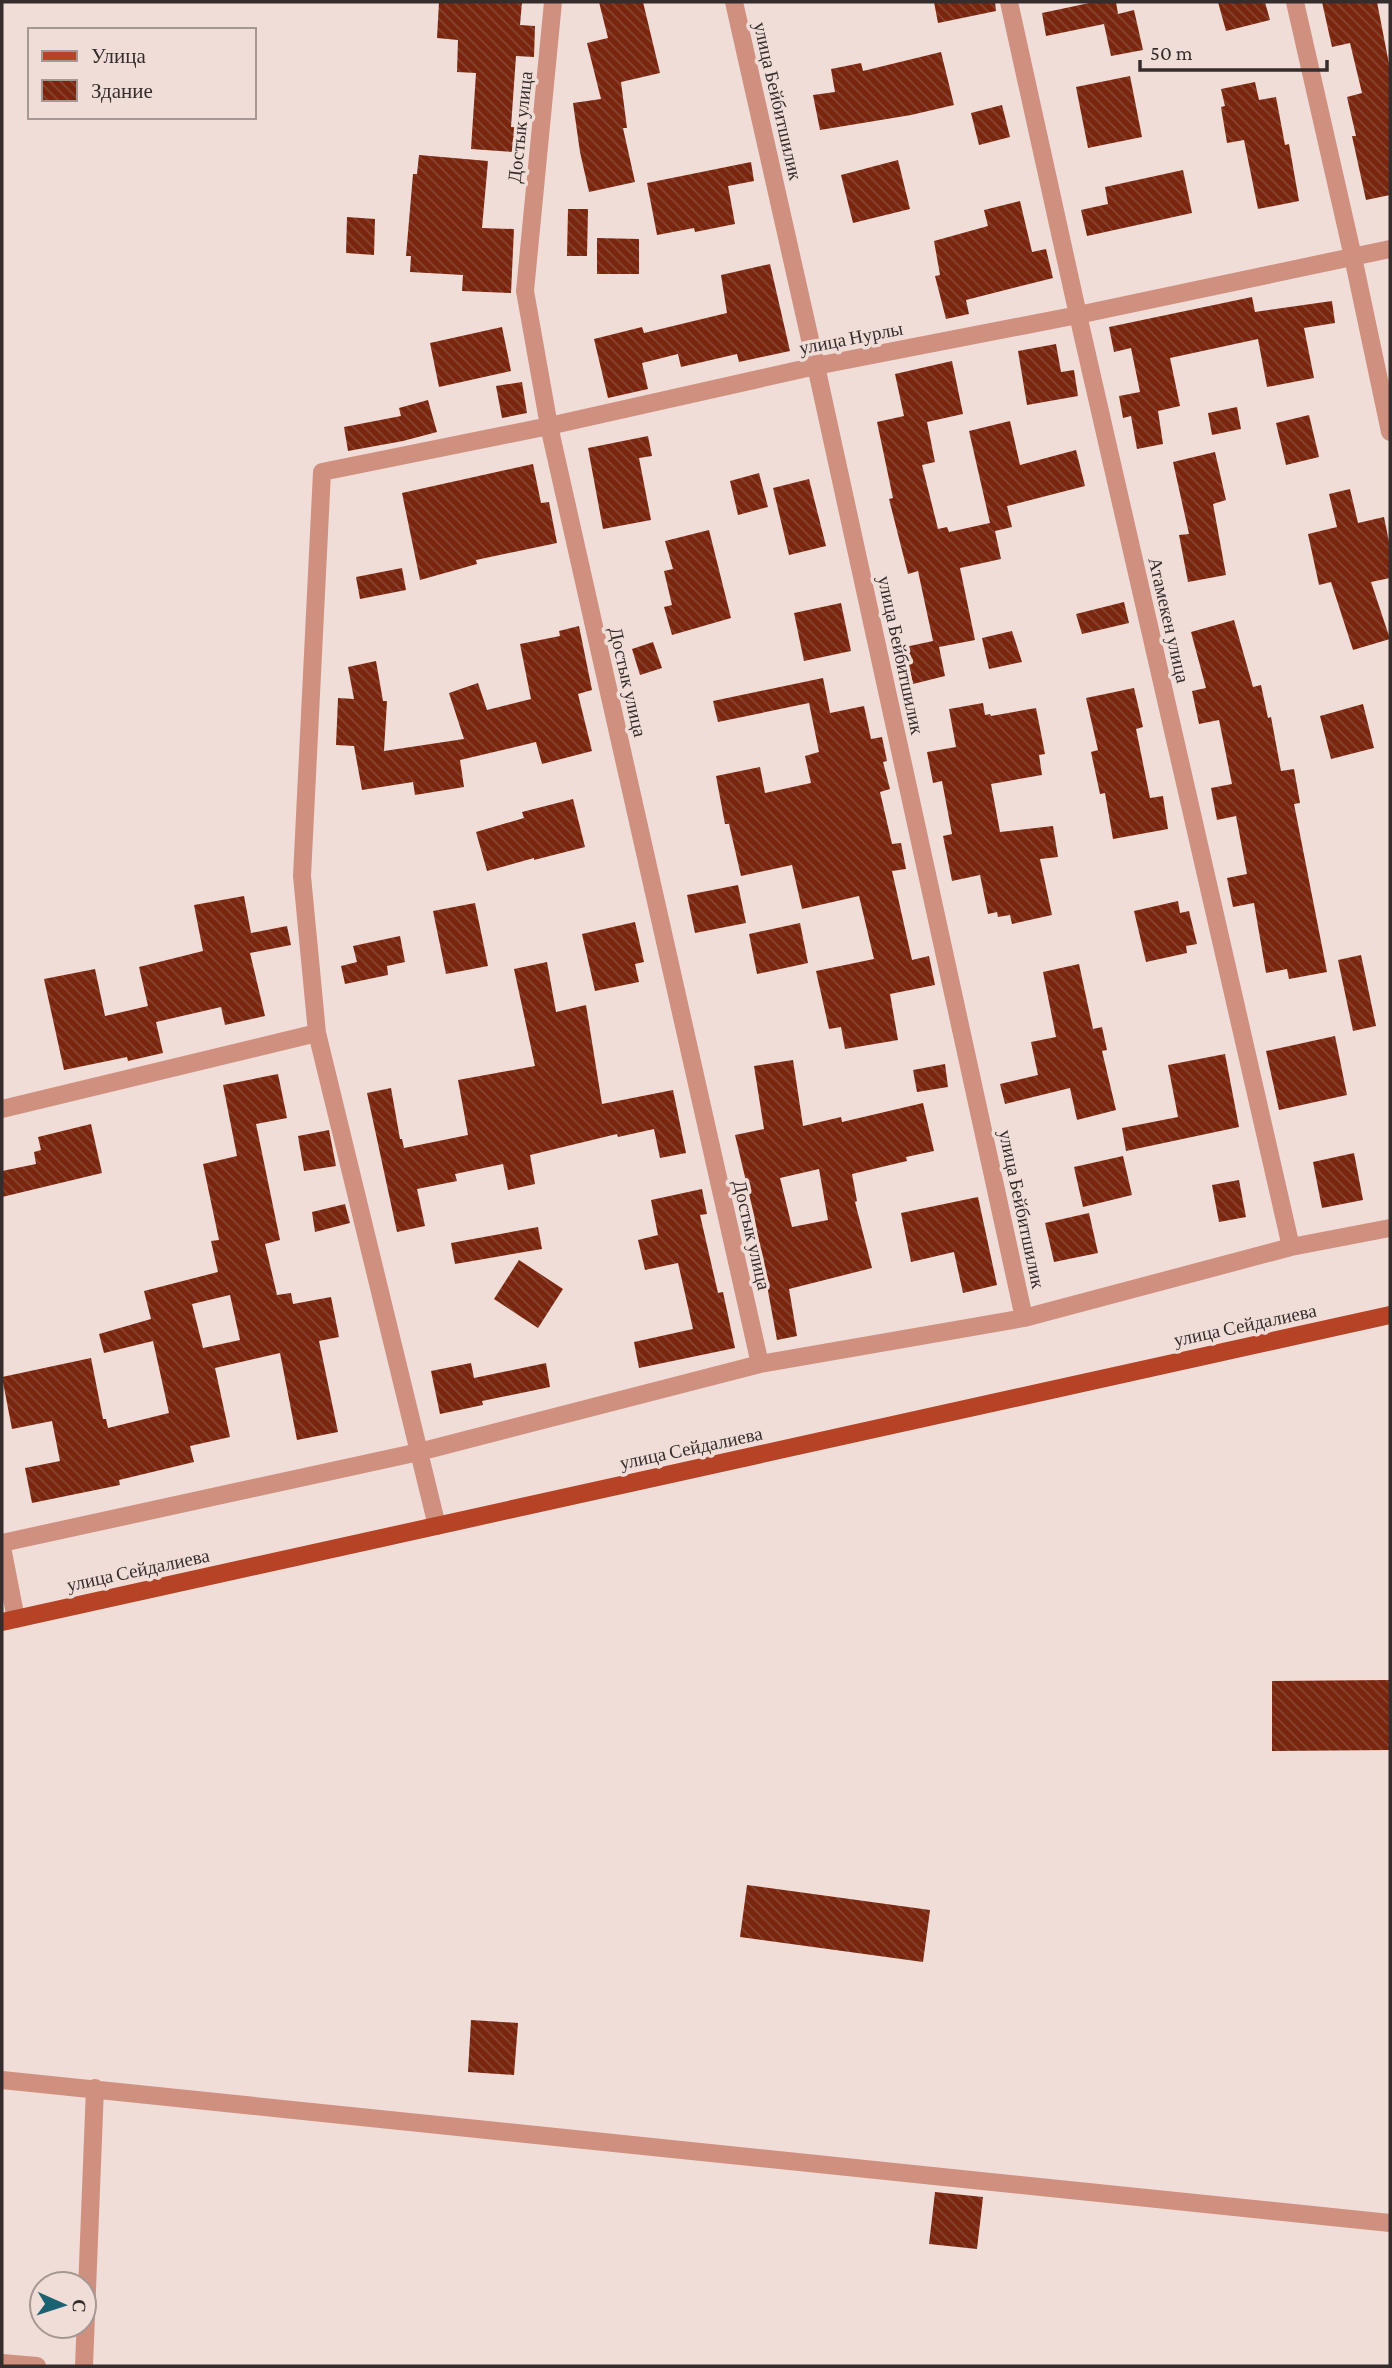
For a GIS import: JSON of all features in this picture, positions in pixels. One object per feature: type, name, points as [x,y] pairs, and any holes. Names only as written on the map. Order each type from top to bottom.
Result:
[{"type":"main road","name":"улица Сейдалиева","points":[[9,1620],[1390,1315]]},
{"type":"street","name":"Достык улица","points":[[553,2],[525,291],[549,425],[760,1364]]},
{"type":"street","name":"улица Бейбитшилик","points":[[734,2],[1024,1318]]},
{"type":"street","name":"Атамекен улица","points":[[1009,2],[1291,1247]]},
{"type":"street","points":[[1295,2],[1390,432]]},
{"type":"street","name":"улица Нурлы","points":[[317,1033],[302,876],[322,472],[816,366],[1078,315],[1390,249]]},
{"type":"street","points":[[2,1109],[317,1033],[437,1526]]},
{"type":"street","points":[[9,1620],[2,1545],[419,1452],[760,1364],[1024,1318],[1291,1247],[1390,1228]]},
{"type":"street","points":[[2,2080],[1390,2223]]},
{"type":"street","points":[[84,2366],[94,2088]]},
{"type":"street","points":[[2,2363],[37,2366]]},
{"type":"building","points":[[439,2],[522,2],[520,25],[535,26],[534,57],[516,56],[511,127],[528,128],[526,153],[471,149],[476,73],[457,72],[458,40],[437,38]]},
{"type":"building","points":[[599,2],[643,2],[660,73],[621,82],[627,128],[623,128],[635,182],[589,192],[573,103],[601,99],[587,43],[608,38]]},
{"type":"building","points":[[934,2],[995,2],[996,11],[938,23]]},
{"type":"building","points":[[1094,2],[1116,2],[1118,14],[1134,10],[1143,50],[1111,56],[1104,24],[1046,36],[1042,13]]},
{"type":"building","points":[[1218,2],[1265,2],[1270,20],[1226,31]]},
{"type":"building","points":[[1322,2],[1377,2],[1390,69],[1390,195],[1366,200],[1352,136],[1356,136],[1347,97],[1362,93],[1350,43],[1332,47]]},
{"type":"building","points":[[941,52],[954,105],[820,130],[813,95],[835,92],[831,69],[861,63],[863,71]]},
{"type":"building","points":[[1130,76],[1142,137],[1088,148],[1076,87]]},
{"type":"building","points":[[1255,82],[1259,100],[1276,97],[1285,145],[1289,144],[1299,201],[1258,209],[1244,140],[1227,143],[1221,107],[1225,106],[1221,89]]},
{"type":"building","points":[[1002,105],[1010,137],[979,145],[971,113]]},
{"type":"building","points":[[419,155],[488,161],[482,228],[514,229],[511,293],[462,291],[463,275],[410,272],[411,256],[406,256],[413,174],[417,174]]},
{"type":"building","points":[[898,160],[910,209],[853,223],[841,175]]},
{"type":"building","points":[[751,162],[754,181],[728,186],[735,224],[695,232],[694,228],[657,235],[647,183]]},
{"type":"building","points":[[1183,170],[1192,213],[1087,236],[1081,210],[1108,204],[1105,187]]},
{"type":"building","points":[[1020,201],[1032,252],[1046,249],[1053,278],[966,300],[969,314],[946,319],[935,276],[940,275],[934,241],[988,226],[984,210]]},
{"type":"building","points":[[568,209],[588,209],[587,256],[567,256]]},
{"type":"building","points":[[347,217],[375,219],[374,255],[346,253]]},
{"type":"building","points":[[597,238],[639,239],[639,274],[597,274]]},
{"type":"building","points":[[770,264],[790,351],[739,362],[737,354],[681,367],[678,354],[642,363],[648,389],[608,398],[594,339],[642,327],[644,333],[727,313],[721,275]]},
{"type":"building","points":[[1252,297],[1255,312],[1332,301],[1335,323],[1304,328],[1314,378],[1267,387],[1258,339],[1170,358],[1180,406],[1158,411],[1163,444],[1137,449],[1131,416],[1123,418],[1119,396],[1140,392],[1131,348],[1114,352],[1109,327]]},
{"type":"building","points":[[502,327],[511,371],[439,387],[430,343]]},
{"type":"building","points":[[1056,344],[1061,372],[1074,370],[1078,396],[1027,405],[1018,351]]},
{"type":"building","points":[[952,361],[963,414],[927,422],[935,462],[922,465],[938,529],[947,527],[949,532],[990,523],[969,431],[1010,421],[1020,465],[1076,450],[1085,486],[1007,506],[1012,527],[995,531],[1001,559],[960,568],[975,640],[939,647],[945,676],[913,684],[905,647],[933,641],[918,571],[908,574],[889,499],[893,498],[877,422],[904,416],[895,374]]},
{"type":"building","points":[[522,382],[527,413],[502,418],[496,386]]},
{"type":"building","points":[[428,400],[437,432],[348,451],[344,427],[401,416],[399,408]]},
{"type":"building","points":[[1237,407],[1241,429],[1212,435],[1208,413]]},
{"type":"building","points":[[1309,415],[1319,457],[1286,465],[1276,423]]},
{"type":"building","points":[[648,436],[652,456],[639,458],[651,520],[603,529],[588,448]]},
{"type":"building","points":[[1215,452],[1226,500],[1213,504],[1226,575],[1188,582],[1179,535],[1189,534],[1173,462]]},
{"type":"building","points":[[533,464],[541,503],[549,502],[557,543],[476,560],[477,564],[420,580],[402,493]]},
{"type":"building","points":[[759,473],[768,507],[738,515],[730,481]]},
{"type":"building","points":[[809,479],[826,546],[789,555],[773,488]]},
{"type":"building","points":[[1350,489],[1358,523],[1384,517],[1390,547],[1390,578],[1371,582],[1390,639],[1353,650],[1331,582],[1319,585],[1308,534],[1337,527],[1329,494]]},
{"type":"building","points":[[709,530],[731,618],[672,635],[664,607],[672,605],[664,571],[673,569],[665,541]]},
{"type":"building","points":[[402,568],[406,590],[360,599],[356,577]]},
{"type":"building","points":[[1124,602],[1129,623],[1082,634],[1076,614]]},
{"type":"building","points":[[841,603],[851,651],[804,661],[794,613]]},
{"type":"building","points":[[1234,620],[1253,687],[1261,685],[1268,718],[1271,717],[1281,771],[1294,769],[1300,803],[1294,804],[1327,972],[1289,979],[1287,969],[1266,973],[1254,903],[1233,907],[1227,878],[1247,874],[1236,816],[1217,820],[1211,788],[1232,784],[1219,720],[1199,724],[1192,691],[1206,688],[1191,632]]},
{"type":"building","points":[[579,626],[592,690],[578,694],[592,751],[542,764],[536,742],[460,760],[464,787],[415,795],[413,782],[362,790],[354,746],[336,745],[338,698],[354,699],[348,667],[376,661],[383,701],[387,701],[384,751],[464,739],[449,693],[478,683],[487,710],[531,699],[520,644],[560,636],[559,631]]},
{"type":"building","points":[[1012,631],[1022,662],[989,669],[982,638]]},
{"type":"building","points":[[653,642],[662,668],[640,675],[632,649]]},
{"type":"building","points":[[823,678],[830,713],[864,706],[871,739],[882,737],[887,761],[883,762],[890,789],[880,792],[892,844],[901,843],[906,869],[892,871],[912,960],[929,956],[935,985],[890,994],[898,1040],[845,1049],[841,1027],[829,1029],[816,971],[874,959],[859,896],[802,909],[792,865],[741,876],[729,824],[725,824],[716,776],[760,767],[765,793],[811,783],[805,756],[819,752],[809,703],[718,722],[713,701]]},
{"type":"building","points":[[1134,688],[1143,727],[1136,729],[1150,798],[1163,796],[1168,829],[1113,839],[1105,793],[1100,794],[1091,752],[1098,750],[1086,698]]},
{"type":"building","points":[[983,703],[985,715],[991,716],[1036,708],[1045,754],[1039,755],[1042,775],[991,784],[1000,832],[1053,826],[1058,857],[1040,859],[1052,915],[1012,924],[1010,915],[998,917],[997,912],[988,914],[980,875],[952,881],[943,836],[952,834],[942,781],[933,783],[927,752],[956,747],[949,709]]},
{"type":"building","points":[[1363,704],[1374,748],[1331,759],[1320,716]]},
{"type":"building","points":[[573,799],[585,847],[487,871],[476,832],[524,818],[522,812]]},
{"type":"building","points":[[738,885],[746,923],[695,933],[687,895]]},
{"type":"building","points":[[244,896],[251,933],[287,926],[291,945],[250,953],[265,1016],[225,1025],[221,1007],[156,1022],[163,1053],[128,1061],[127,1057],[64,1070],[44,979],[95,969],[105,1016],[148,1006],[139,967],[203,951],[194,905]]},
{"type":"building","points":[[1178,901],[1180,913],[1189,911],[1197,944],[1186,946],[1187,953],[1146,962],[1134,911]]},
{"type":"building","points":[[475,903],[488,966],[446,974],[433,911]]},
{"type":"building","points":[[635,922],[644,962],[635,964],[639,982],[595,991],[582,934]]},
{"type":"building","points":[[800,923],[808,963],[757,974],[749,934]]},
{"type":"building","points":[[400,936],[405,962],[387,966],[388,975],[345,984],[341,966],[357,962],[353,946]]},
{"type":"building","points":[[1361,955],[1376,1026],[1353,1031],[1338,960]]},
{"type":"building","points":[[547,962],[556,1012],[586,1005],[602,1104],[673,1090],[686,1153],[660,1158],[654,1129],[618,1137],[617,1134],[530,1155],[535,1184],[508,1190],[503,1164],[455,1174],[457,1181],[417,1189],[425,1226],[397,1232],[367,1093],[391,1088],[404,1148],[468,1135],[458,1080],[535,1066],[514,969]]},
{"type":"building","points":[[1079,964],[1093,1029],[1102,1027],[1107,1050],[1102,1051],[1116,1110],[1077,1120],[1070,1088],[1005,1104],[1000,1084],[1038,1075],[1031,1042],[1056,1037],[1043,972]]},
{"type":"building","points":[[1335,1036],[1347,1095],[1279,1110],[1266,1051]]},
{"type":"building","points":[[1225,1054],[1239,1127],[1126,1151],[1122,1128],[1178,1117],[1168,1065]]},
{"type":"building","points":[[793,1060],[803,1126],[841,1117],[842,1122],[923,1103],[934,1151],[906,1157],[907,1161],[852,1174],[855,1202],[872,1268],[789,1289],[797,1336],[777,1340],[754,1215],[735,1135],[764,1129],[754,1066]],"holes":[[[819,1169],[828,1220],[792,1227],[780,1178]]]},
{"type":"building","points":[[945,1064],[948,1087],[917,1092],[913,1070]]},
{"type":"building","points":[[278,1074],[287,1118],[256,1124],[280,1240],[265,1244],[277,1295],[291,1293],[293,1304],[331,1297],[339,1337],[319,1341],[338,1432],[297,1440],[280,1353],[215,1368],[230,1437],[190,1446],[194,1462],[119,1480],[120,1485],[32,1503],[25,1468],[60,1461],[52,1421],[12,1429],[2,1377],[91,1358],[103,1419],[106,1419],[108,1428],[169,1413],[153,1341],[104,1353],[99,1334],[151,1319],[144,1291],[218,1272],[211,1241],[219,1240],[203,1164],[237,1156],[223,1085]],"holes":[[[230,1295],[240,1340],[203,1348],[192,1304]]]},
{"type":"building","points":[[91,1124],[102,1173],[2,1197],[2,1171],[36,1164],[34,1152],[41,1150],[38,1137]]},
{"type":"building","points":[[329,1130],[336,1166],[304,1171],[298,1136]]},
{"type":"building","points":[[1354,1153],[1363,1200],[1322,1208],[1313,1162]]},
{"type":"building","points":[[1123,1156],[1132,1195],[1083,1207],[1074,1167]]},
{"type":"building","points":[[1239,1180],[1246,1217],[1219,1222],[1212,1185]]},
{"type":"building","points":[[702,1189],[707,1214],[700,1215],[718,1293],[723,1292],[735,1348],[639,1368],[634,1342],[693,1329],[678,1263],[645,1270],[638,1240],[658,1235],[651,1200]]},
{"type":"building","points":[[978,1197],[997,1285],[963,1293],[954,1252],[911,1262],[901,1213]]},
{"type":"building","points":[[345,1204],[350,1223],[315,1232],[312,1212]]},
{"type":"building","points":[[1089,1213],[1098,1253],[1054,1262],[1045,1223]]},
{"type":"building","points":[[538,1227],[542,1249],[455,1264],[451,1243]]},
{"type":"building","points":[[519,1260],[563,1289],[538,1328],[494,1299]]},
{"type":"building","points":[[471,1363],[474,1378],[546,1363],[550,1387],[482,1401],[483,1405],[440,1414],[431,1371]]},
{"type":"building","points":[[1390,1680],[1390,1750],[1272,1751],[1272,1681]]},
{"type":"building","points":[[747,1885],[930,1910],[923,1962],[740,1937]]},
{"type":"building","points":[[471,2020],[518,2023],[514,2075],[468,2072]]},
{"type":"building","points":[[935,2192],[983,2197],[977,2249],[929,2244]]}]
